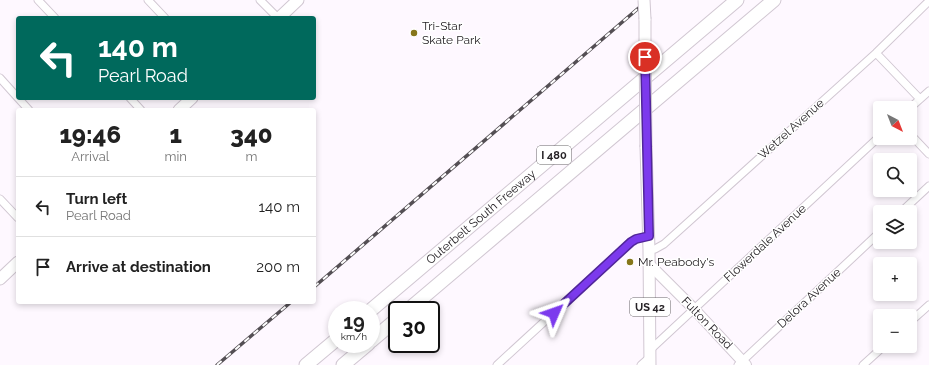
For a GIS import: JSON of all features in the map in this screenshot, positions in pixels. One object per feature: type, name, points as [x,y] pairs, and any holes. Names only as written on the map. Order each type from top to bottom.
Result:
[{"type":"highway","name":"Outerbelt South Freeway","points":[[380,302],[737,0]]},
{"type":"highway","name":"Outerbelt South Freeway","points":[[419,301],[774,0]]},
{"type":"highway","points":[[380,333],[388,327]]},
{"type":"highway","points":[[306,365],[328,347]]},
{"type":"highway","points":[[343,365],[357,353]]},
{"type":"main road","points":[[280,16],[298,0]]},
{"type":"main road","name":"US 42","points":[[644,0],[646,147],[650,265],[650,357]]},
{"type":"main road","points":[[181,108],[190,100]]},
{"type":"main road","points":[[0,279],[16,264]]},
{"type":"main road","name":"Fulton Road","points":[[650,265],[694,309],[742,364]]},
{"type":"street","points":[[38,0],[53,16]]},
{"type":"street","points":[[148,0],[163,16]]},
{"type":"street","points":[[260,0],[276,16]]},
{"type":"street","name":"Wetzel Avenue","points":[[649,250],[664,244],[876,53],[929,1]]},
{"type":"street","points":[[876,53],[920,99]]},
{"type":"street","points":[[0,78],[16,96]]},
{"type":"street","points":[[917,102],[929,91]]},
{"type":"street","points":[[20,100],[27,108]]},
{"type":"street","points":[[132,100],[139,108]]},
{"type":"street","points":[[917,141],[929,154]]},
{"type":"street","name":"Flowerdale Avenue","points":[[641,365],[694,309],[873,143]]},
{"type":"street","points":[[909,205],[929,186]]},
{"type":"street","points":[[0,199],[16,216]]},
{"type":"street","points":[[497,365],[631,242],[636,239],[649,236]]},
{"type":"street","name":"Delora Avenue","points":[[742,364],[873,239]]},
{"type":"street","points":[[917,315],[929,304]]},
{"type":"street","points":[[863,365],[876,353]]},
{"type":"railway","points":[[316,285],[648,0]]},
{"type":"railway","points":[[217,365],[289,304]]},
{"type":"place","name":"Tri-Star Skate Park","points":[[414,33]]},
{"type":"place","name":"Mr. Peabody's","points":[[630,262]]},
{"type":"route","points":[[554,313],[631,242],[636,239],[649,236],[645,57]]}]
